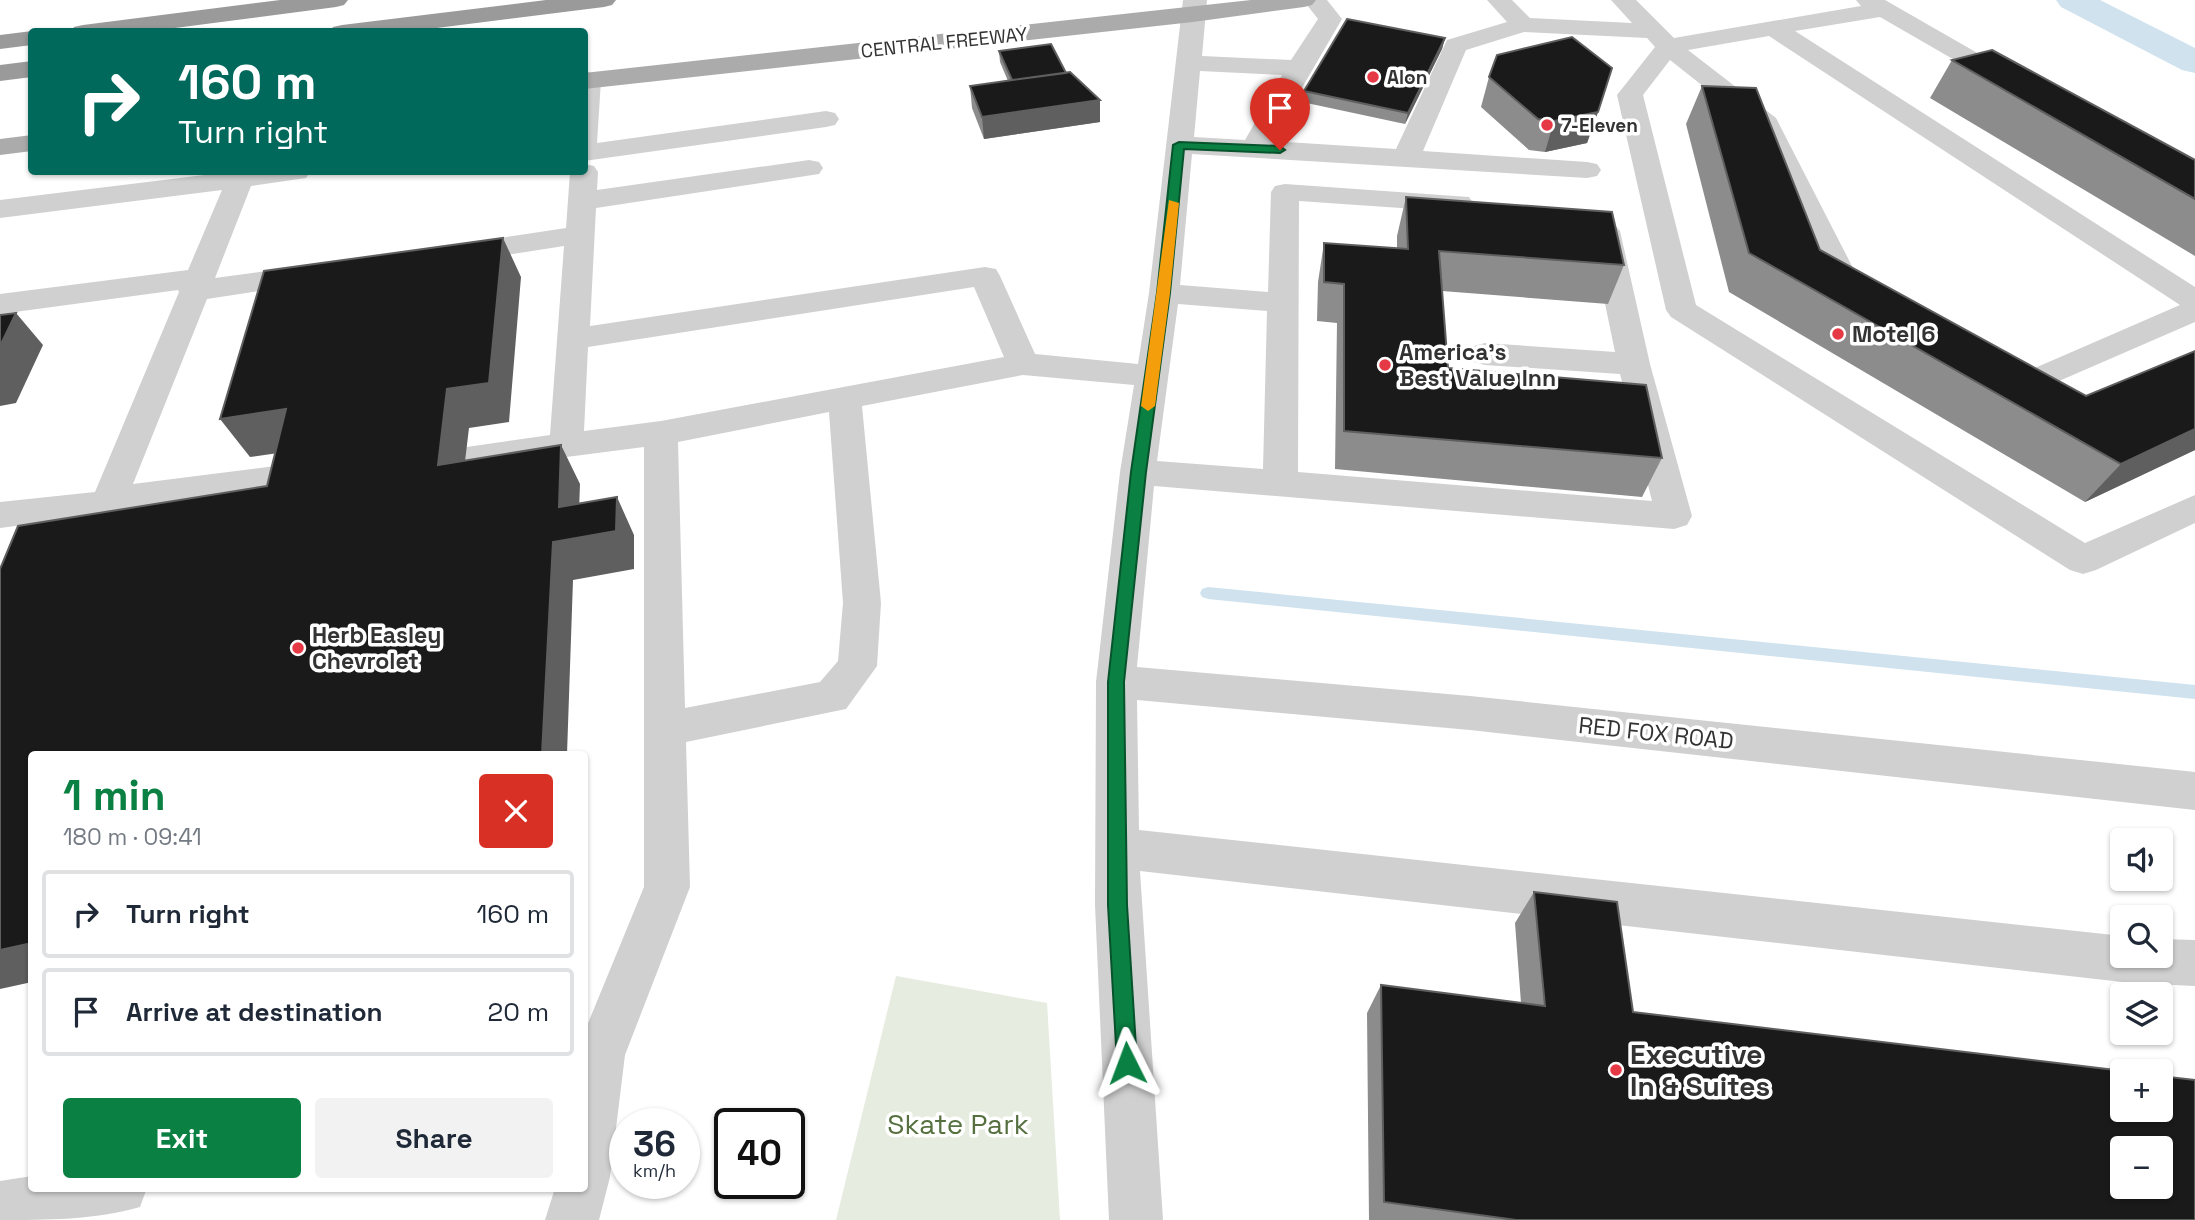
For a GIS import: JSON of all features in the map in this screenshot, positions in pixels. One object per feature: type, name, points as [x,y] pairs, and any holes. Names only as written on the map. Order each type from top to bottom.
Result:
[{"type":"highway","points":[[115,28],[336,0]]},
{"type":"highway","points":[[375,28],[604,0]]},
{"type":"highway","points":[[0,42],[28,38]]},
{"type":"highway","points":[[0,73],[28,70]]},
{"type":"main road","name":"CENTRAL FREEWAY","points":[[588,80],[1194,8],[1304,0]]},
{"type":"main road","points":[[0,147],[28,144]]},
{"type":"street","points":[[1499,0],[1523,25]]},
{"type":"street","points":[[1623,0],[1661,39],[1767,124],[1843,276],[1889,303]]},
{"type":"street","points":[[1431,40],[1456,46],[1523,25],[1661,39],[1773,28],[1876,5],[2028,93]]},
{"type":"street","points":[[1136,1220],[1118,905],[1116,682],[1138,472],[1164,293],[1194,8]]},
{"type":"street","points":[[1254,148],[1323,48],[1322,10],[1355,25]]},
{"type":"street","points":[[1773,28],[2195,301]]},
{"type":"street","points":[[1661,39],[1630,96],[1682,310],[2083,560],[2195,508]]},
{"type":"street","points":[[1406,158],[1422,107],[1437,73],[1456,46]]},
{"type":"street","points":[[1188,63],[1301,77]]},
{"type":"street","points":[[588,152],[826,119]]},
{"type":"street","points":[[1179,145],[1587,170]]},
{"type":"street","points":[[566,445],[584,186],[809,168]]},
{"type":"street","points":[[0,209],[242,175]]},
{"type":"street","points":[[0,630],[38,537],[109,500],[242,175]]},
{"type":"street","points":[[1280,483],[1285,192],[1491,205]]},
{"type":"street","points":[[1138,472],[1674,516],[1634,364],[1602,213],[1588,212]]},
{"type":"street","points":[[428,257],[580,235]]},
{"type":"street","points":[[0,304],[345,269]]},
{"type":"street","points":[[573,338],[985,276],[1023,364]]},
{"type":"street","points":[[1164,293],[1284,303]]},
{"type":"street","points":[[1970,350],[2029,383],[2195,310]]},
{"type":"street","points":[[1485,354],[1634,364]]},
{"type":"street","points":[[466,458],[661,433],[1023,364],[1152,376]]},
{"type":"street","points":[[665,729],[832,696],[857,666],[862,603],[845,398]]},
{"type":"street","points":[[588,1117],[592,1057],[667,887],[661,433]]},
{"type":"street","points":[[0,515],[307,475]]},
{"type":"street","name":"RED FOX ROAD","points":[[1116,682],[1470,713],[2195,790]]},
{"type":"street","points":[[1118,848],[2131,960],[2195,963]]},
{"type":"street","points":[[0,1208],[97,1192]]},
{"type":"street","points":[[572,1220],[580,1192]]},
{"type":"green space","name":"Skate Park","points":[[896,976],[1047,1003],[1060,1220],[836,1220]]},
{"type":"building","name":"Alon","points":[[1347,19],[1445,38],[1408,113],[1304,91]]},
{"type":"building","points":[[1572,37],[1612,68],[1598,112],[1554,121],[1538,119],[1489,77],[1497,55]]},
{"type":"building","points":[[1051,44],[1066,73],[1012,80],[999,51]]},
{"type":"building","points":[[1992,50],[2195,160],[2195,199],[1952,60]]},
{"type":"building","points":[[1070,72],[1100,100],[982,117],[970,86]]},
{"type":"building","points":[[1702,86],[1756,88],[1820,250],[2086,396],[2195,351],[2195,429],[2121,464],[1749,253]]},
{"type":"building","points":[[1406,197],[1612,212],[1624,265],[1439,251],[1448,368],[1646,385],[1662,458],[1344,431],[1344,284],[1324,282],[1324,243],[1408,249]]},
{"type":"building","name":"Herb Easley Chevrolet","points":[[503,238],[489,383],[447,389],[438,465],[561,445],[559,507],[617,497],[616,531],[553,542],[542,751],[28,751],[28,944],[0,950],[0,569],[18,526],[267,486],[286,409],[220,419],[264,271]]},
{"type":"building","points":[[16,313],[0,346],[0,315]]},
{"type":"building","name":"Executive In & Suites","points":[[1534,892],[1617,902],[1633,1012],[2110,1069],[2110,1122],[2173,1122],[2173,1077],[2195,1080],[2195,1220],[1516,1220],[1384,1202],[1381,985],[1545,1006]]},
{"type":"waterway","points":[[2073,0],[2195,62]]},
{"type":"waterway","points":[[1208,593],[2195,692]]},
{"type":"slow traffic","points":[[1148,406],[1173,203]]},
{"type":"place","name":"Alon","points":[[1373,77]]},
{"type":"place","name":"7-Eleven","points":[[1547,125]]},
{"type":"place","name":"Motel 6","points":[[1838,334]]},
{"type":"place","name":"America's Best Value Inn","points":[[1385,365]]},
{"type":"place","name":"Herb Easley Chevrolet","points":[[298,648]]},
{"type":"place","name":"Executive In & Suites","points":[[1616,1070]]},
{"type":"route","points":[[1127,1063],[1118,905],[1116,682],[1138,472],[1164,293],[1179,145],[1280,150]]}]
